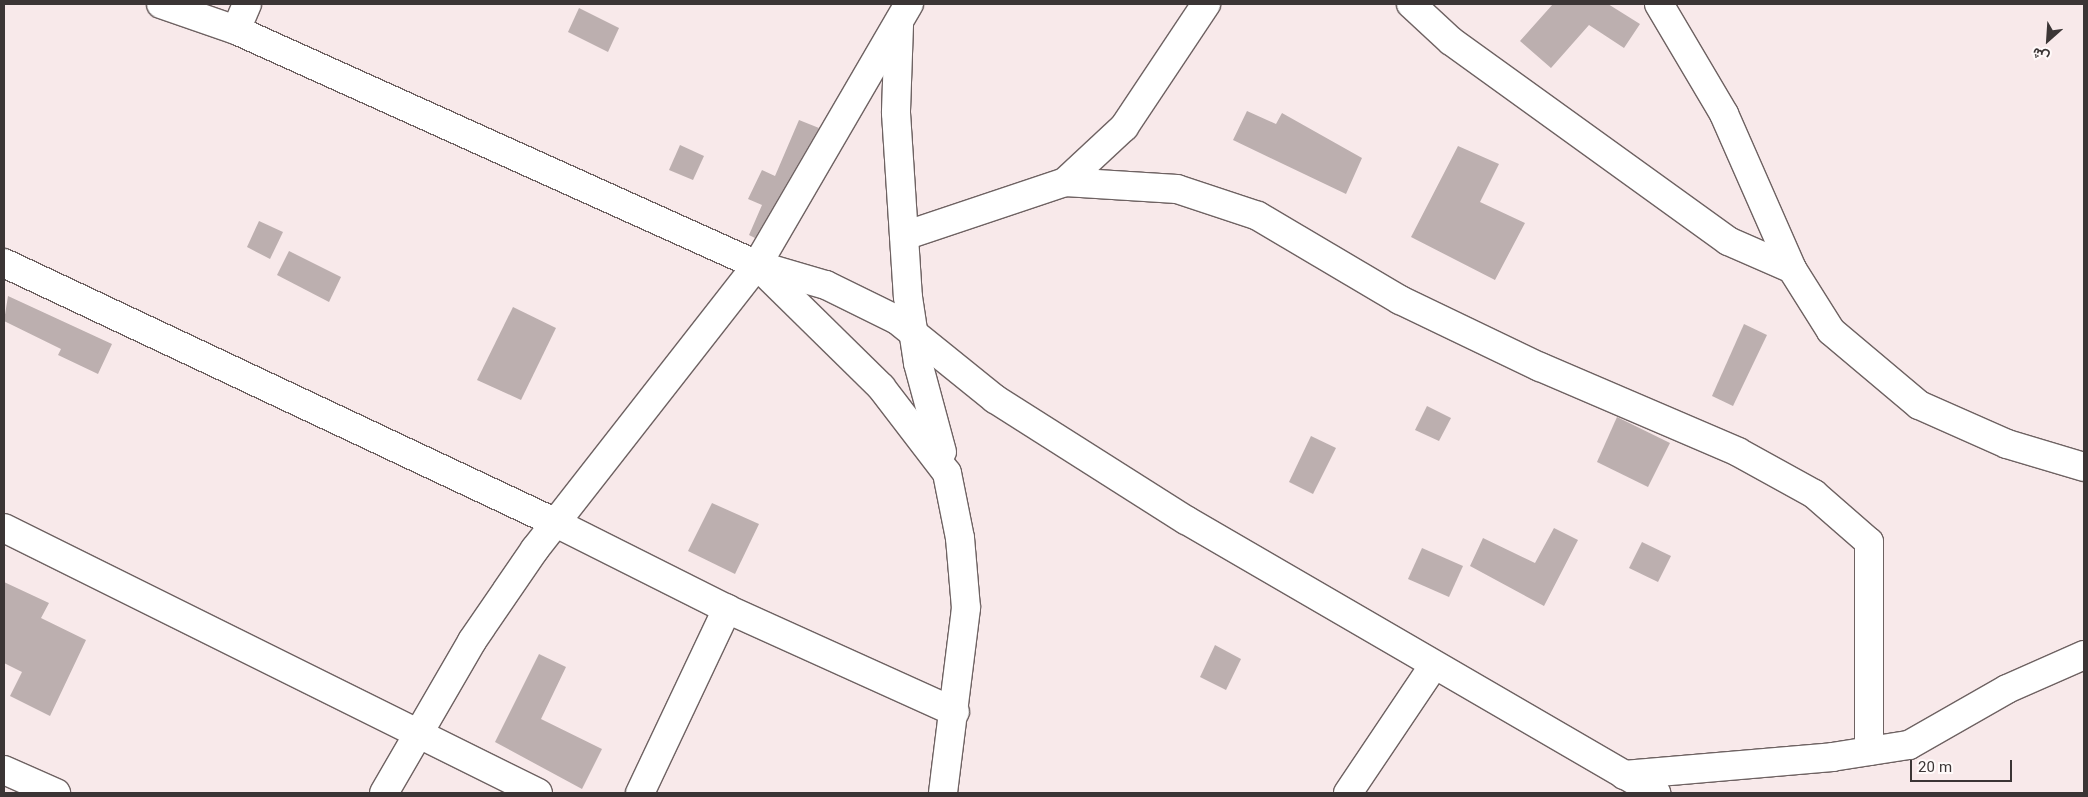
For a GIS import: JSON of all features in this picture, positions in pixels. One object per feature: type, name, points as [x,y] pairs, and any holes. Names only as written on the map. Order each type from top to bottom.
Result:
[{"type":"street","points":[[161,4],[236,30],[757,265],[826,285],[897,320],[996,399],[1186,520],[1656,793]]},
{"type":"street","points":[[236,30],[247,4]]},
{"type":"street","points":[[1065,182],[1124,127],[1206,4]]},
{"type":"street","points":[[1411,4],[1451,41],[1728,242],[1792,269]]},
{"type":"street","points":[[1659,4],[1724,114],[1792,269],[1831,331],[1919,405],[2007,444],[2084,467]]},
{"type":"street","points":[[904,12],[896,113],[904,236],[913,333],[947,473],[960,538],[966,608],[956,712],[943,793]]},
{"type":"street","points":[[384,793],[472,641],[556,522],[757,265],[904,12]]},
{"type":"street","points":[[904,236],[1065,182],[1177,189],[1258,216],[1400,300],[1540,367],[1738,452],[1814,494],[1869,542],[1869,751]]},
{"type":"street","points":[[4,263],[556,522],[727,609],[956,712]]},
{"type":"street","points":[[757,265],[881,386],[947,473]]},
{"type":"street","points":[[4,528],[538,793]]},
{"type":"street","points":[[640,793],[727,609]]},
{"type":"street","points":[[1624,775],[1869,751],[1909,745],[2007,689],[2084,655]]},
{"type":"street","points":[[1348,793],[1434,665]]},
{"type":"street","points":[[4,770],[56,793]]},
{"type":"building","points":[[1553,4],[1608,4],[1640,24],[1624,48],[1589,25],[1551,68],[1520,41]]},
{"type":"building","points":[[579,8],[619,28],[608,52],[568,32]]},
{"type":"building","points":[[1247,111],[1276,124],[1282,113],[1362,158],[1346,194],[1233,140]]},
{"type":"building","points":[[799,120],[819,128],[755,238],[749,235],[762,205],[748,199],[762,170],[775,176]]},
{"type":"building","points":[[680,145],[704,156],[693,180],[669,170]]},
{"type":"building","points":[[1458,146],[1499,164],[1480,202],[1525,223],[1495,280],[1411,237]]},
{"type":"building","points":[[259,221],[283,232],[270,259],[247,247]]},
{"type":"building","points":[[289,251],[341,277],[329,302],[277,275]]},
{"type":"building","points":[[8,296],[112,344],[98,374],[58,355],[61,349],[4,321]]},
{"type":"building","points":[[513,307],[556,328],[521,400],[477,380]]},
{"type":"building","points":[[1744,324],[1767,335],[1733,406],[1712,396]]},
{"type":"building","points":[[1427,406],[1451,418],[1439,441],[1415,430]]},
{"type":"building","points":[[1617,417],[1670,443],[1648,487],[1597,462]]},
{"type":"building","points":[[1311,436],[1336,448],[1313,494],[1289,482]]},
{"type":"building","points":[[712,503],[759,524],[735,574],[688,551]]},
{"type":"building","points":[[1554,528],[1578,540],[1544,606],[1470,566],[1483,538],[1535,563]]},
{"type":"building","points":[[1642,542],[1671,556],[1658,582],[1629,568]]},
{"type":"building","points":[[1422,548],[1463,566],[1449,597],[1408,579]]},
{"type":"building","points":[[4,582],[49,603],[41,618],[86,640],[50,716],[10,696],[22,672],[4,663]]},
{"type":"building","points":[[1215,645],[1241,659],[1226,690],[1200,677]]},
{"type":"building","points":[[539,654],[566,667],[541,719],[602,749],[582,789],[495,742]]}]
